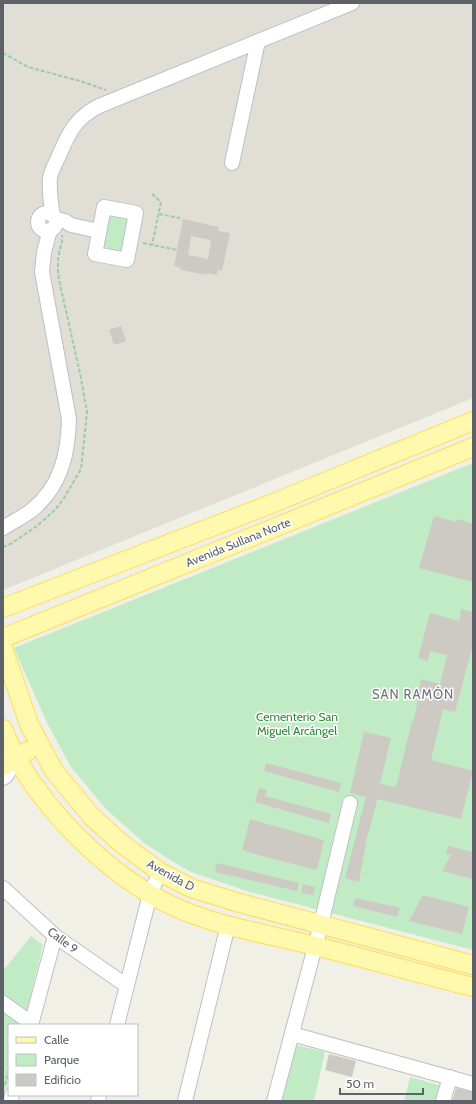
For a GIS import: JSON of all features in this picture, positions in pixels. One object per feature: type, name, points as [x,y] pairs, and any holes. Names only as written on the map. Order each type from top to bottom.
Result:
[{"type":"main road","name":"Avenida Sullana Norte","points":[[3,608],[271,504],[473,421]]},
{"type":"main road","name":"Avenida Sullana Norte","points":[[3,638],[473,447]]},
{"type":"main road","name":"Avenida D","points":[[3,648],[29,724],[54,771],[92,817],[122,844],[160,872],[191,888],[236,902],[473,965]]},
{"type":"main road","points":[[4,736],[29,724]]},
{"type":"main road","name":"Avenida D","points":[[4,736],[10,762],[34,785],[53,810],[73,832],[110,868],[150,894],[184,911],[228,926],[315,946],[473,987]]},
{"type":"main road","points":[[10,762],[39,744]]},
{"type":"street","points":[[3,528],[32,510],[47,495],[58,479],[65,458],[68,440],[69,419],[42,272],[44,252],[43,239],[49,222],[51,200],[50,178],[66,139],[78,121],[87,112],[122,96],[352,3]]},
{"type":"street","points":[[232,163],[258,41]]},
{"type":"street","points":[[49,222],[65,228],[71,225],[99,231]]},
{"type":"street","points":[[3,778],[6,776],[10,762]]},
{"type":"street","points":[[274,1101],[321,924],[350,803]]},
{"type":"street","points":[[117,1024],[150,894],[160,872]]},
{"type":"street","name":"Calle 9","points":[[3,888],[55,936],[127,986]]},
{"type":"street","points":[[185,1101],[228,926]]},
{"type":"street","points":[[3,1003],[31,1024],[55,936]]},
{"type":"street","points":[[292,1034],[473,1084]]},
{"type":"street","points":[[443,1101],[450,1078]]},
{"type":"path","points":[[3,53],[28,67],[122,96]]},
{"type":"path","points":[[152,194],[162,202],[152,245]]},
{"type":"path","points":[[159,214],[180,218]]},
{"type":"path","points":[[146,244],[177,250]]},
{"type":"shaded area","points":[[3,3],[473,3],[473,398],[3,590]]},
{"type":"green space","points":[[109,213],[127,217],[128,226],[126,237],[119,254],[102,249]]},
{"type":"green space","name":"Cementerio San Miguel Arcángel","points":[[473,463],[473,950],[250,892],[191,872],[143,842],[105,808],[71,767],[47,723],[14,648]]},
{"type":"green space","points":[[31,936],[43,945],[26,1014],[3,997],[3,971]]},
{"type":"green space","points":[[3,1009],[21,1024],[8,1024],[8,1079],[3,1097]]},
{"type":"green space","points":[[295,1045],[325,1052],[314,1101],[282,1101]]},
{"type":"green space","points":[[410,1077],[442,1086],[438,1101],[404,1101]]},
{"type":"building","points":[[183,219],[219,227],[218,231],[230,233],[222,271],[218,270],[217,275],[208,273],[207,275],[181,270],[181,268],[174,266]],"holes":[[[191,236],[211,240],[208,259],[188,255]]]},
{"type":"building","points":[[121,326],[126,341],[114,345],[109,330]]},
{"type":"building","points":[[434,516],[456,522],[457,519],[473,524],[473,582],[419,568]]},
{"type":"building","points":[[461,609],[473,612],[473,644],[455,712],[443,709],[431,760],[473,771],[461,819],[378,799],[368,832],[359,882],[345,878],[366,797],[350,793],[364,732],[391,738],[380,784],[396,787],[416,710],[421,679],[440,684],[447,655],[430,651],[428,661],[418,658],[430,613],[459,621]]},
{"type":"building","points":[[266,763],[341,783],[339,792],[264,771]]},
{"type":"building","points":[[259,788],[267,790],[265,796],[331,814],[329,823],[255,802]]},
{"type":"building","points":[[250,819],[324,840],[317,870],[242,850]]},
{"type":"building","points":[[448,846],[473,852],[473,879],[442,871],[451,855],[446,854]]},
{"type":"building","points":[[217,863],[299,883],[297,891],[215,872]]},
{"type":"building","points":[[303,884],[315,887],[313,895],[301,893]]},
{"type":"building","points":[[423,895],[469,907],[462,934],[409,921]]},
{"type":"building","points":[[355,898],[400,908],[397,917],[353,906]]},
{"type":"building","points":[[329,1054],[356,1061],[352,1077],[325,1070]]},
{"type":"building","points":[[456,1088],[473,1092],[472,1101],[452,1101]]},
{"type":"district","name":"SAN RAMÓN","points":[[413,694]]}]
